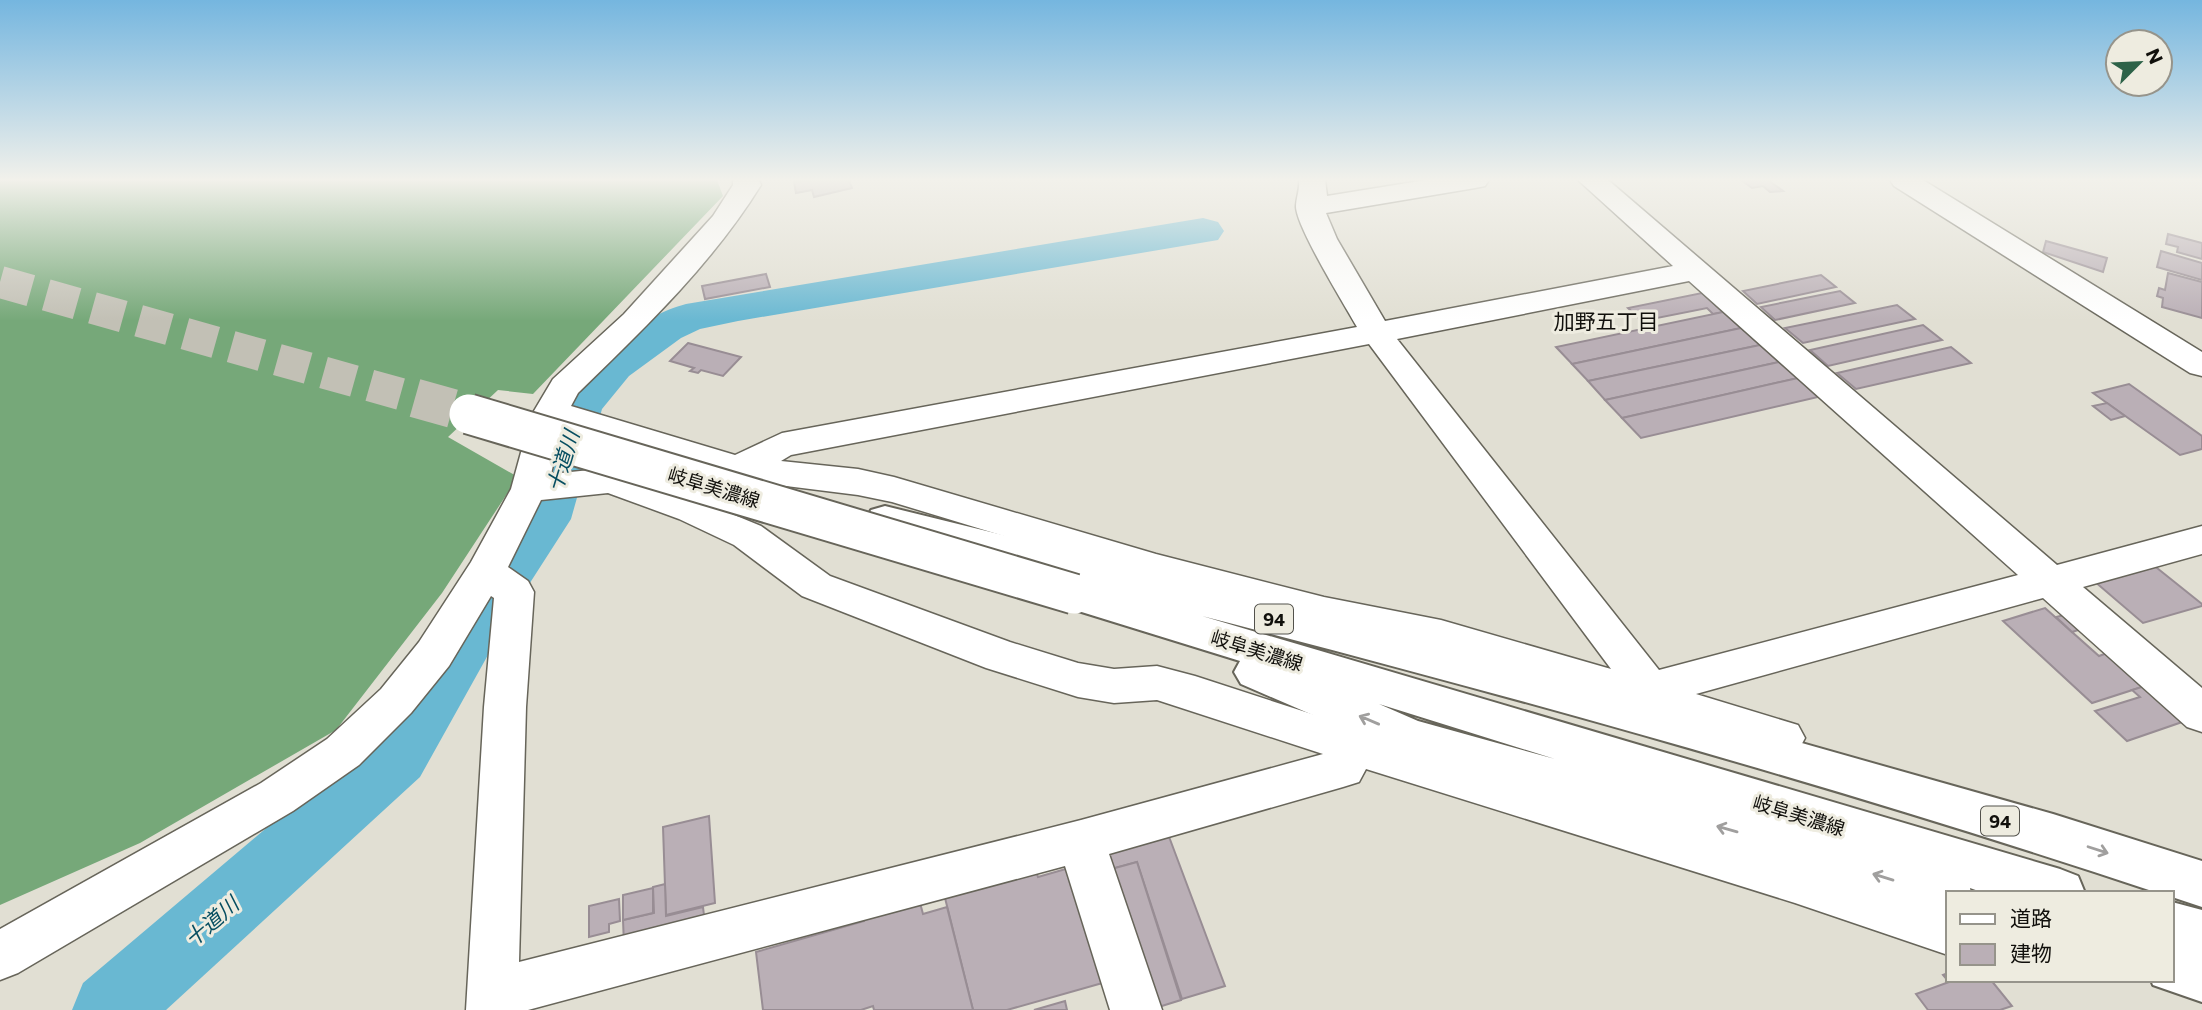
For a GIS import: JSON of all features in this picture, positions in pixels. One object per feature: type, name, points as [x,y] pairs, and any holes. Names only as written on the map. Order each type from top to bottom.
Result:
[{"type":"main road","name":"岐阜美濃線","points":[[461,412],[734,475],[1074,594],[2053,891]]},
{"type":"main road","name":"94","points":[[734,475],[895,522],[1497,675],[2053,836],[2202,884]]},
{"type":"main road","name":"94","points":[[1074,594],[1410,738],[1792,848],[1946,896]]},
{"type":"main road","points":[[2174,927],[2202,935]]},
{"type":"main road","points":[[2174,968],[2202,976]]},
{"type":"street","points":[[0,956],[277,797],[343,752],[396,701],[494,578],[545,488],[548,416],[565,387],[635,321],[719,227]]},
{"type":"street","points":[[1320,227],[1323,239],[1375,331],[1650,695]]},
{"type":"street","points":[[1645,227],[2202,714]]},
{"type":"street","points":[[1980,227],[2202,366]]},
{"type":"street","points":[[734,475],[782,444],[942,417],[1695,271]]},
{"type":"street","points":[[548,416],[562,415],[734,475]]},
{"type":"street","points":[[545,488],[734,475],[858,482],[894,490],[1169,571],[1324,612],[1441,636],[2017,804],[2053,836]]},
{"type":"street","points":[[615,482],[707,517],[766,546],[816,586],[1001,656],[1078,680],[1114,686],[1157,683],[1354,747],[1795,881],[1946,931]]},
{"type":"street","points":[[1650,695],[2047,581],[2202,540]]},
{"type":"street","points":[[494,578],[514,592],[505,713],[493,1002],[1343,768],[1354,747]]},
{"type":"street","points":[[1081,841],[1136,1010]]},
{"type":"green space","points":[[0,227],[693,227],[533,394],[498,390],[448,437],[518,477],[442,593],[336,730],[140,843],[0,905]]},
{"type":"building","points":[[2168,234],[2202,243],[2202,259],[2177,252],[2178,247],[2166,244]]},
{"type":"building","points":[[2046,241],[2107,258],[2103,272],[2043,252]]},
{"type":"building","points":[[2161,251],[2202,263],[2202,280],[2157,267]]},
{"type":"building","points":[[2168,273],[2202,282],[2202,318],[2162,307],[2163,298],[2157,296],[2159,288],[2165,290]]},
{"type":"building","points":[[766,274],[770,287],[705,299],[702,286]]},
{"type":"building","points":[[1821,275],[1836,287],[1757,304],[1743,291]]},
{"type":"building","points":[[1840,291],[1855,303],[1775,320],[1761,307]]},
{"type":"building","points":[[1702,293],[1723,312],[1713,314],[1707,308],[1642,321],[1628,308]]},
{"type":"building","points":[[1897,305],[1915,319],[1803,343],[1785,328]]},
{"type":"building","points":[[1723,312],[1741,328],[1572,364],[1556,347]]},
{"type":"building","points":[[1923,325],[1942,340],[1828,366],[1810,350]]},
{"type":"building","points":[[1741,328],[1760,345],[1588,381],[1572,364]]},
{"type":"building","points":[[688,343],[741,357],[723,376],[701,370],[698,373],[690,371],[694,368],[670,361]]},
{"type":"building","points":[[1760,345],[1779,362],[1605,400],[1588,381]]},
{"type":"building","points":[[1951,347],[1971,363],[1856,389],[1837,373]]},
{"type":"building","points":[[1779,362],[1798,378],[1622,418],[1605,400]]},
{"type":"building","points":[[1798,378],[1818,397],[1641,438],[1622,418]]},
{"type":"building","points":[[2129,384],[2202,436],[2202,449],[2180,455],[2093,393]]},
{"type":"building","points":[[2107,403],[2125,416],[2111,420],[2093,406]]},
{"type":"building","points":[[2152,564],[2202,606],[2143,623],[2094,581]]},
{"type":"building","points":[[2045,608],[2099,656],[2110,652],[2148,685],[2092,703],[2003,621]]},
{"type":"building","points":[[2068,614],[2084,628],[2072,632],[2056,617]]},
{"type":"building","points":[[2145,686],[2185,721],[2127,741],[2095,711],[2140,697],[2132,690]]},
{"type":"building","points":[[709,816],[715,903],[666,915],[663,827]]},
{"type":"building","points":[[1168,834],[1225,986],[1182,999],[1137,862],[1108,870],[1102,852]]},
{"type":"building","points":[[1137,862],[1181,1000],[1149,1010],[1104,871]]},
{"type":"building","points":[[1076,866],[1106,982],[1007,1010],[973,1010],[944,894],[1035,868],[1038,877]]},
{"type":"building","points":[[665,884],[666,916],[703,907],[705,924],[624,945],[623,920],[654,913],[653,887]]},
{"type":"building","points":[[653,888],[653,913],[623,920],[623,895]]},
{"type":"building","points":[[619,899],[620,921],[609,924],[609,932],[589,937],[589,906]]},
{"type":"building","points":[[919,899],[923,914],[947,907],[973,1010],[874,1010],[873,1006],[861,1010],[763,1010],[756,952],[864,921],[863,915]]},
{"type":"building","points":[[1949,982],[1993,982],[2012,1006],[2000,1010],[1928,1010],[1916,994]]},
{"type":"building","points":[[1065,1001],[1067,1010],[1034,1010]]},
{"type":"waterway","name":"十道川","points":[[110,1010],[397,757],[487,608],[489,599],[544,519],[578,405],[612,365],[665,328],[686,318],[738,307],[1203,231]]},
{"type":"tunnel","points":[[0,282],[422,400]]},
{"type":"tunnel","points":[[415,398],[454,409]]},
{"type":"district","name":"加野五丁目","points":[[1606,320]]}]
